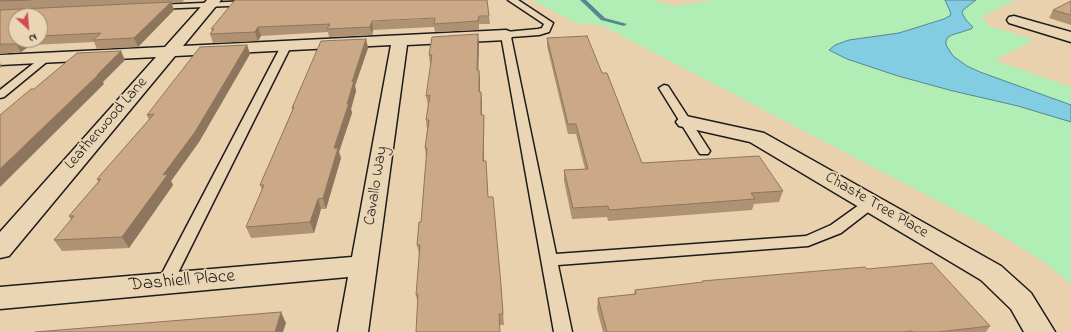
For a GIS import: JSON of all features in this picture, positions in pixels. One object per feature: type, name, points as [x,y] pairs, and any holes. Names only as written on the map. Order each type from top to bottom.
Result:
[{"type":"street","name":"Leatherwood Lane","points":[[0,249],[212,2]]},
{"type":"street","points":[[1014,20],[1071,37]]},
{"type":"street","points":[[0,60],[506,35]]},
{"type":"street","name":"Cavallo Way","points":[[353,332],[400,40]]},
{"type":"street","name":"Chaste Tree Place","points":[[686,122],[757,137],[991,272],[1021,301],[1040,332]]},
{"type":"street","name":"Dashiell Place","points":[[0,298],[364,266]]},
{"type":"lane","points":[[512,0],[550,23],[546,30],[540,32],[506,35],[563,332]]},
{"type":"lane","points":[[148,7],[212,2],[262,2]]},
{"type":"lane","points":[[165,283],[286,46]]},
{"type":"lane","points":[[0,95],[46,58]]},
{"type":"lane","points":[[664,88],[704,151]]},
{"type":"lane","points":[[550,260],[808,241],[836,229],[871,203]]},
{"type":"green space","points":[[532,0],[651,0],[674,6],[716,0],[1016,0],[982,16],[987,25],[1034,40],[994,60],[1071,87],[1071,284],[1044,262],[986,226],[601,25],[576,23]]},
{"type":"water","points":[[945,0],[976,0],[963,10],[962,13],[973,27],[948,37],[946,41],[946,45],[953,56],[967,66],[980,72],[1071,105],[1071,122],[1018,106],[953,91],[898,76],[847,59],[829,50],[835,45],[849,40],[899,33],[944,19],[951,15]]},
{"type":"building","points":[[0,0],[31,0],[0,1]]},
{"type":"building","points":[[235,0],[487,0],[489,16],[479,16],[478,21],[434,24],[435,18],[372,21],[370,27],[327,29],[330,24],[258,27],[255,32],[210,34],[214,29],[211,29]]},
{"type":"building","points":[[1071,1],[1071,15],[1053,10]]},
{"type":"building","points":[[171,2],[134,38],[93,40],[101,33],[48,36],[48,8],[43,8]]},
{"type":"building","points":[[0,10],[8,10],[8,44],[0,44]]},
{"type":"building","points":[[478,34],[477,70],[479,70],[479,92],[481,92],[481,115],[484,115],[483,161],[486,161],[488,197],[493,197],[501,285],[503,314],[499,314],[500,332],[416,332],[418,294],[416,295],[420,245],[417,245],[419,222],[421,222],[427,148],[425,148],[429,120],[426,120],[430,95],[426,96],[432,55],[429,55],[432,37]]},
{"type":"building","points":[[587,36],[602,73],[607,73],[642,163],[759,156],[783,191],[751,193],[755,199],[609,210],[608,206],[573,208],[564,170],[588,169],[576,124],[568,124],[547,38]]},
{"type":"building","points":[[366,39],[352,82],[354,81],[347,104],[349,103],[334,148],[338,148],[323,198],[318,199],[310,222],[246,227],[264,185],[260,185],[321,41]]},
{"type":"building","points":[[247,45],[195,132],[163,175],[168,174],[122,237],[54,240],[74,216],[69,216],[101,179],[97,179],[154,114],[147,115],[200,47]]},
{"type":"building","points":[[121,51],[0,169],[0,115],[77,53]]},
{"type":"building","points":[[932,263],[990,326],[938,332],[607,332],[598,298],[636,294],[635,290],[703,282],[702,281],[865,267],[867,269]]},
{"type":"building","points":[[281,312],[275,332],[35,332]]},
{"type":"waterway","points":[[583,0],[603,19],[624,24]]}]
